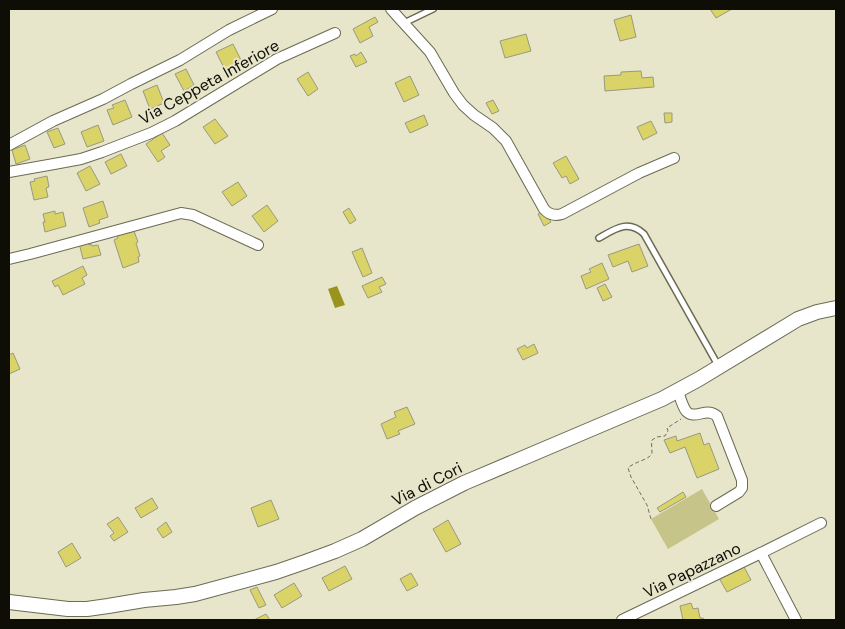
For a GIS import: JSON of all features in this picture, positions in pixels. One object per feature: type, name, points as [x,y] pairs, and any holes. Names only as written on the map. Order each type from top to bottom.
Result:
[{"type":"main road","name":"Via di Cori","points":[[9,602],[63,608],[94,608],[196,594],[276,572],[346,546],[450,490],[678,391],[798,320],[817,312],[836,308]]},
{"type":"street","name":"Via Ceppeta Inferiore","points":[[9,145],[64,116],[103,100],[180,60],[229,30],[272,9]]},
{"type":"street","points":[[391,9],[432,55],[454,93],[463,104],[503,137],[544,209],[551,215],[565,213],[639,173],[674,158]]},
{"type":"street","name":"Via Ceppeta Inferiore","points":[[9,172],[81,159],[151,133],[175,121],[277,59],[335,33]]},
{"type":"street","points":[[9,259],[181,213],[193,215],[258,245]]},
{"type":"street","points":[[678,391],[690,414],[695,415],[709,412],[716,415],[742,480],[742,488],[739,492],[716,506]]},
{"type":"street","points":[[761,553],[820,523]]},
{"type":"street","name":"Via Papazzano","points":[[622,620],[761,553],[796,620]]},
{"type":"lane","points":[[403,24],[433,9]]},
{"type":"lane","points":[[599,238],[623,226],[634,228],[644,234],[719,367]]},
{"type":"path","points":[[651,519],[647,505],[628,468],[632,464],[649,458],[652,454],[652,440],[665,436],[668,431],[667,428],[690,414]]},
{"type":"shaded area","points":[[337,286],[345,305],[335,308],[328,289]]},
{"type":"shaded area","points":[[702,489],[719,519],[668,549],[651,519]]},
{"type":"building","points":[[710,9],[732,9],[716,18]]},
{"type":"building","points":[[631,15],[636,37],[620,41],[614,20]]},
{"type":"building","points":[[375,17],[378,22],[369,27],[373,36],[360,43],[353,29]]},
{"type":"building","points":[[526,34],[531,51],[505,58],[500,41]]},
{"type":"building","points":[[233,44],[243,64],[226,72],[216,52]]},
{"type":"building","points":[[361,52],[367,62],[356,67],[350,56],[355,54],[356,56]]},
{"type":"building","points":[[186,69],[194,85],[184,91],[175,74]]},
{"type":"building","points":[[641,71],[642,78],[653,77],[654,87],[605,91],[604,76],[621,75],[621,72]]},
{"type":"building","points":[[308,72],[318,89],[308,96],[297,79]]},
{"type":"building","points":[[410,76],[419,95],[404,102],[395,83]]},
{"type":"building","points":[[157,85],[164,103],[150,109],[143,91]]},
{"type":"building","points":[[125,100],[132,117],[113,125],[107,110],[114,108],[112,105]]},
{"type":"building","points":[[493,100],[499,111],[492,114],[486,103]]},
{"type":"building","points":[[664,113],[672,113],[672,122],[665,123]]},
{"type":"building","points":[[424,115],[428,125],[410,133],[405,123]]},
{"type":"building","points":[[215,119],[228,136],[215,144],[203,127]]},
{"type":"building","points":[[651,121],[657,133],[643,140],[637,127]]},
{"type":"building","points":[[98,125],[104,141],[87,147],[81,132]]},
{"type":"building","points":[[58,128],[65,144],[54,148],[47,132]]},
{"type":"building","points":[[162,133],[170,145],[161,151],[165,157],[158,162],[146,144]]},
{"type":"building","points":[[25,145],[30,159],[16,164],[12,150]]},
{"type":"building","points":[[121,154],[127,166],[111,174],[105,162]]},
{"type":"building","points":[[566,156],[579,179],[570,184],[566,176],[562,178],[553,163]]},
{"type":"building","points":[[90,166],[100,184],[86,191],[77,173]]},
{"type":"building","points":[[47,176],[49,187],[46,188],[48,197],[34,200],[30,182]]},
{"type":"building","points":[[238,182],[247,196],[232,206],[222,192]]},
{"type":"building","points":[[103,201],[108,217],[99,220],[100,223],[89,227],[83,208]]},
{"type":"building","points":[[267,205],[278,221],[264,232],[252,216]]},
{"type":"building","points":[[349,208],[356,220],[350,224],[343,212]]},
{"type":"building","points":[[544,210],[551,222],[544,226],[538,214]]},
{"type":"building","points":[[55,211],[55,214],[63,212],[66,226],[45,232],[43,214]]},
{"type":"building","points":[[128,230],[129,233],[134,231],[140,256],[138,257],[139,262],[123,268],[114,240],[118,238],[117,234]]},
{"type":"building","points":[[87,240],[89,245],[98,245],[101,255],[83,259],[79,243]]},
{"type":"building","points":[[639,244],[648,266],[632,272],[628,261],[613,267],[608,255]]},
{"type":"building","points":[[362,248],[372,273],[363,277],[352,252]]},
{"type":"building","points":[[602,263],[609,279],[586,289],[581,276],[591,272],[589,269]]},
{"type":"building","points":[[83,266],[87,275],[82,278],[85,284],[63,295],[58,285],[55,287],[52,281]]},
{"type":"building","points":[[382,277],[386,284],[379,287],[382,292],[368,298],[362,286]]},
{"type":"building","points":[[605,284],[612,297],[603,301],[597,288]]},
{"type":"building","points":[[534,344],[538,353],[523,360],[517,349],[525,345],[527,348]]},
{"type":"building","points":[[13,353],[20,369],[9,374],[9,355]]},
{"type":"building","points":[[407,407],[415,424],[398,431],[400,434],[387,439],[381,424],[396,417],[394,412]]},
{"type":"building","points":[[700,433],[704,445],[709,443],[719,469],[697,478],[685,447],[670,453],[664,440],[676,436],[677,441]]},
{"type":"building","points":[[683,492],[686,497],[660,512],[657,508]]},
{"type":"building","points":[[152,498],[158,508],[141,518],[135,508]]},
{"type":"building","points":[[271,500],[279,519],[258,527],[251,508]]},
{"type":"building","points":[[118,517],[128,532],[114,541],[110,536],[114,533],[107,524]]},
{"type":"building","points":[[448,520],[461,544],[446,552],[433,529]]},
{"type":"building","points":[[166,522],[172,532],[163,538],[157,529]]},
{"type":"building","points":[[72,543],[81,558],[66,567],[58,552]]},
{"type":"building","points":[[743,565],[751,580],[727,592],[719,578]]},
{"type":"building","points":[[345,566],[352,579],[329,591],[322,578]]},
{"type":"building","points":[[411,573],[418,585],[407,591],[400,579]]},
{"type":"building","points":[[294,583],[302,596],[282,608],[274,595]]},
{"type":"building","points":[[257,587],[266,605],[259,608],[250,590]]},
{"type":"building","points":[[691,603],[693,609],[698,608],[700,618],[704,620],[683,620],[680,606]]},
{"type":"building","points":[[266,614],[270,620],[254,620]]}]
